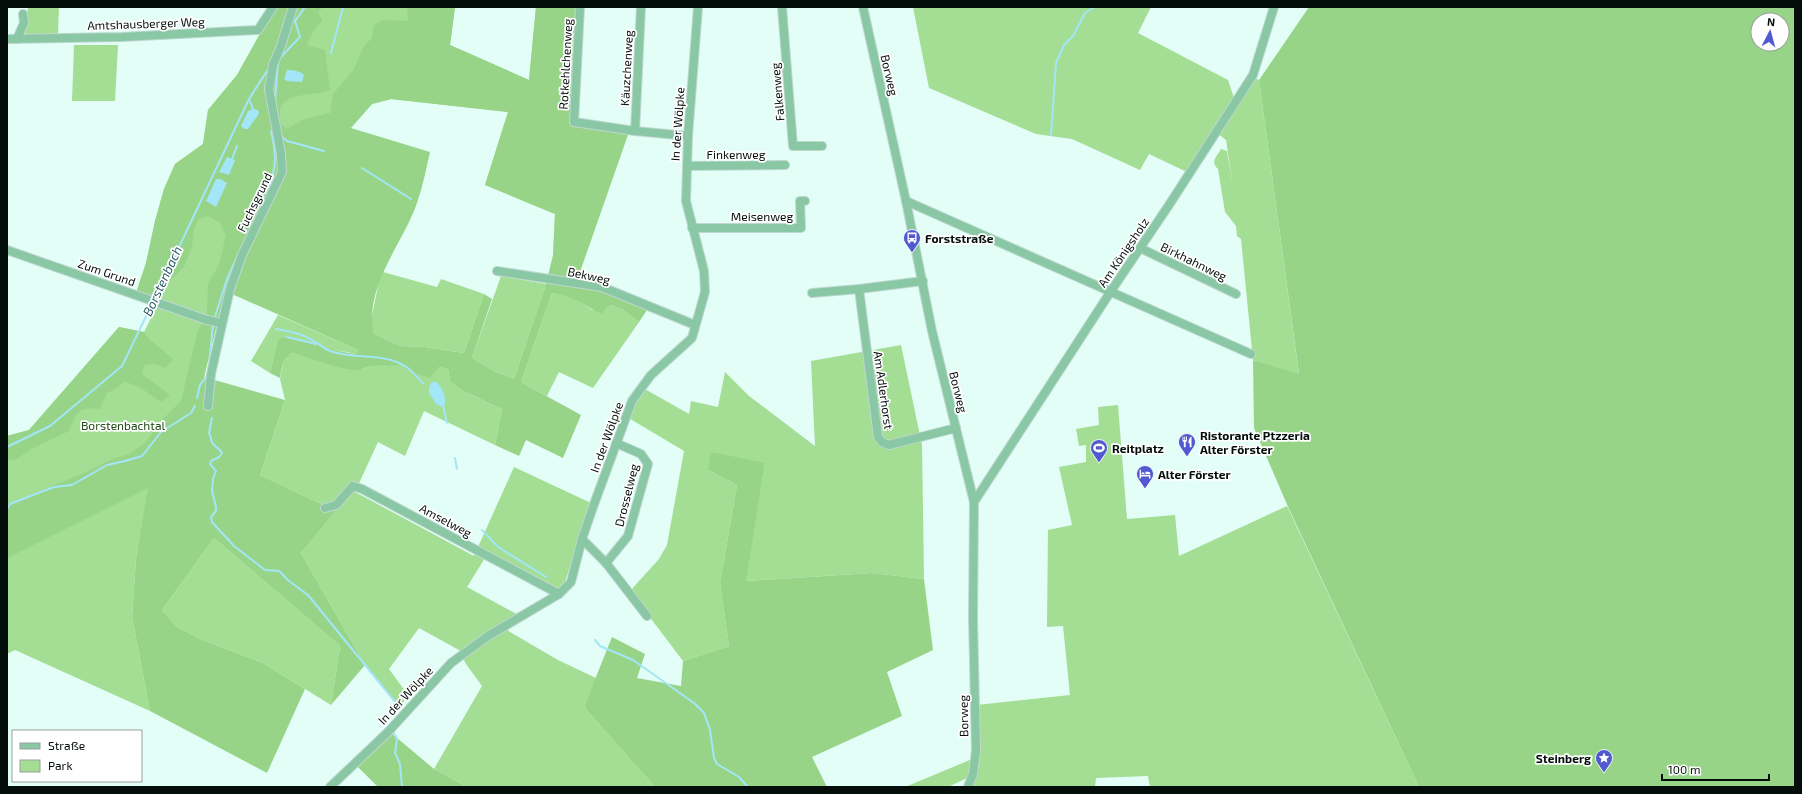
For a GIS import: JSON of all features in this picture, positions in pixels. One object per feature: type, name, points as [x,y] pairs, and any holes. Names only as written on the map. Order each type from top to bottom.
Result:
[{"type":"street","name":"Amtshausberger Weg","points":[[7,39],[122,37],[258,30],[273,7]]},
{"type":"street","name":"Fuchsgrund","points":[[208,406],[211,374],[220,323],[230,288],[242,255],[282,172],[281,154],[269,89],[273,65],[281,46],[293,7]]},
{"type":"street","name":"Rotkehlchenweg","points":[[580,7],[574,122],[635,131]]},
{"type":"street","name":"Käuzchenweg","points":[[635,131],[640,7]]},
{"type":"street","name":"In der Wölpke","points":[[330,787],[388,732],[451,663],[488,636],[559,594],[571,582],[582,540],[626,415],[639,389],[651,375],[692,338],[705,292],[704,271],[686,201],[688,136],[698,7]]},
{"type":"street","name":"Falkenweg","points":[[782,7],[793,146],[822,146]]},
{"type":"street","name":"Borweg","points":[[863,7],[906,201],[932,331],[974,502],[973,618],[976,750],[968,787]]},
{"type":"street","name":"Am Königsholz","points":[[974,502],[1253,74],[1274,7]]},
{"type":"street","points":[[17,39],[24,23],[23,14]]},
{"type":"street","points":[[635,131],[688,136]]},
{"type":"street","name":"Finkenweg","points":[[687,166],[785,165]]},
{"type":"street","name":"Meisenweg","points":[[692,228],[800,228],[800,201],[805,201]]},
{"type":"street","points":[[906,201],[1251,354]]},
{"type":"street","name":"Birkhahnweg","points":[[1140,248],[1236,294]]},
{"type":"street","name":"Zum Grund","points":[[7,250],[207,320],[220,323]]},
{"type":"street","name":"Bekweg","points":[[497,271],[602,287],[695,325]]},
{"type":"street","points":[[812,293],[923,281]]},
{"type":"street","name":"Am Adlerhorst","points":[[859,289],[878,437],[882,442],[889,445],[956,428]]},
{"type":"street","name":"Drosselweg","points":[[606,563],[628,536],[648,464],[641,454],[616,443]]},
{"type":"street","name":"Amselweg","points":[[325,508],[336,505],[353,486],[362,489],[559,594]]},
{"type":"street","points":[[582,540],[606,563],[646,616]]},
{"type":"green space","points":[[28,7],[59,7],[58,34],[25,35]]},
{"type":"green space","name":"Borstenbachtal","points":[[275,7],[455,7],[450,45],[529,80],[536,7],[576,7],[553,255],[555,214],[485,185],[508,112],[391,99],[372,104],[350,128],[225,291],[181,471],[149,488],[136,558],[132,617],[150,711],[15,650],[7,654],[7,436],[29,430],[119,327],[144,332],[159,302],[136,293],[146,263],[164,189],[175,164],[203,144],[208,110],[237,75]]},
{"type":"green space","points":[[275,7],[323,7],[318,12],[322,21],[314,30],[307,45],[325,50],[330,90],[296,97],[284,102],[280,109],[280,123],[287,129],[304,119],[330,113],[333,94],[354,69],[364,46],[372,38],[374,25],[384,20],[408,21],[407,7],[455,7],[450,45],[529,80],[536,7],[576,7],[572,122],[629,132],[580,272],[647,310],[639,322],[622,309],[611,305],[606,308],[602,314],[572,298],[552,293],[521,382],[581,415],[563,458],[526,440],[519,456],[495,445],[502,409],[461,390],[450,381],[448,369],[439,367],[430,378],[413,373],[403,365],[370,366],[358,371],[337,367],[293,353],[285,360],[280,378],[270,373],[277,343],[280,338],[293,338],[333,350],[355,354],[358,350],[225,291],[204,377],[285,400],[260,475],[336,511],[301,553],[365,665],[331,705],[340,646],[214,538],[162,610],[177,627],[200,639],[263,663],[305,689],[267,773],[150,711],[132,617],[136,558],[148,488],[7,558],[7,505],[88,471],[112,459],[130,454],[147,441],[157,425],[181,401],[197,333],[207,313],[208,284],[219,264],[226,236],[220,223],[208,216],[198,220],[194,229],[192,247],[184,267],[170,280],[159,302],[136,293],[146,263],[164,189],[175,164],[203,144],[208,110],[237,75]],"holes":[[[391,99],[508,112],[485,185],[555,214],[553,255],[546,284],[514,379],[494,371],[472,358],[492,299],[484,294],[464,353],[425,347],[401,346],[374,334],[372,317],[374,299],[386,266],[411,218],[417,203],[430,152],[351,128],[372,104]]]},
{"type":"green space","points":[[913,7],[1151,7],[1138,33],[1228,80],[1234,98],[1248,74],[1259,80],[1299,375],[1253,360],[1241,239],[1237,236],[1236,226],[1225,212],[1218,169],[1214,161],[1221,149],[1227,151],[1233,186],[1226,140],[1213,130],[1187,172],[1149,154],[1140,170],[1072,139],[1036,134],[929,88]]},
{"type":"green space","points":[[1309,7],[1795,7],[1795,787],[1419,787],[1289,509],[1254,428],[1253,360],[1299,374],[1259,80]]},
{"type":"green space","points":[[74,45],[118,45],[115,101],[72,101]]},
{"type":"green space","points":[[383,272],[437,287],[441,279],[484,294],[464,353],[425,347],[401,346],[374,334],[371,321],[379,281]]},
{"type":"green space","points":[[501,276],[546,284],[514,379],[494,371],[472,358]]},
{"type":"green space","points":[[552,293],[573,298],[592,310],[606,308],[611,305],[622,309],[639,322],[593,388],[559,372],[547,396],[521,382]]},
{"type":"green space","points":[[278,315],[358,350],[355,354],[277,343],[270,373],[251,361]]},
{"type":"green space","points":[[119,327],[144,332],[150,340],[173,359],[165,368],[155,364],[145,365],[142,374],[170,395],[161,402],[141,388],[124,381],[117,388],[107,393],[100,409],[87,409],[79,412],[76,415],[69,431],[31,449],[15,460],[7,460],[7,436],[29,430]]},
{"type":"green space","points":[[901,345],[922,445],[924,579],[872,573],[745,581],[765,463],[708,470],[737,485],[720,583],[729,646],[683,661],[630,591],[659,559],[667,545],[684,451],[627,417],[643,388],[689,414],[691,401],[718,407],[725,372],[749,396],[815,446],[811,361]]},
{"type":"green space","points":[[293,353],[358,371],[370,366],[386,365],[403,365],[413,373],[439,367],[448,369],[450,381],[461,390],[502,409],[495,445],[424,411],[405,456],[378,442],[355,492],[474,556],[514,467],[591,503],[560,597],[485,558],[467,587],[522,617],[504,627],[510,632],[558,660],[596,678],[584,707],[655,787],[467,787],[434,769],[482,686],[466,664],[459,650],[419,628],[389,669],[408,695],[400,707],[365,665],[301,553],[336,511],[260,475],[285,400],[280,379],[283,363],[287,355]]},
{"type":"green space","points":[[1118,405],[1127,519],[1175,515],[1179,556],[1287,506],[1419,787],[1150,787],[1148,776],[1096,778],[1095,787],[964,787],[967,778],[948,787],[905,787],[977,757],[977,705],[1070,695],[1063,626],[1047,627],[1048,530],[1072,525],[1059,467],[1086,462],[1086,445],[1079,446],[1076,429],[1099,425],[1098,407]]},
{"type":"green space","points":[[711,452],[765,463],[746,581],[872,573],[924,579],[933,650],[887,672],[902,716],[812,757],[827,787],[655,787],[584,707],[612,637],[645,654],[637,678],[681,686],[683,661],[729,646],[720,583],[737,485],[708,470]]},
{"type":"green space","points":[[214,538],[340,646],[331,705],[263,663],[200,639],[177,627],[162,610]]},
{"type":"green space","points":[[391,733],[434,769],[467,787],[378,787],[356,765]]},
{"type":"water","points":[[287,70],[296,71],[304,75],[302,82],[287,81],[284,79]]},
{"type":"water","points":[[253,109],[258,110],[259,114],[248,129],[244,129],[241,126],[248,111]]},
{"type":"water","points":[[227,157],[235,160],[229,175],[219,172]]},
{"type":"water","points":[[216,179],[220,179],[227,183],[216,207],[206,201]]},
{"type":"water","points":[[432,382],[437,382],[443,391],[445,397],[444,407],[437,405],[429,393],[429,387]]},
{"type":"waterway","name":"Borstenbach","points":[[279,59],[300,37],[295,21],[305,7]]},
{"type":"waterway","points":[[331,53],[343,7]]},
{"type":"waterway","points":[[1051,135],[1056,63],[1064,45],[1073,36],[1085,13],[1095,7]]},
{"type":"waterway","name":"Borstenbach","points":[[275,102],[278,63]]},
{"type":"waterway","name":"Borstenbach","points":[[154,300],[249,99],[267,71]]},
{"type":"waterway","points":[[249,99],[253,109],[252,111]]},
{"type":"waterway","name":"Borstenbach","points":[[269,190],[275,160],[271,131]]},
{"type":"waterway","points":[[281,136],[287,141],[324,151]]},
{"type":"waterway","points":[[232,159],[237,146]]},
{"type":"waterway","points":[[362,168],[411,199]]},
{"type":"waterway","name":"Borstenbach","points":[[248,234],[255,219]]},
{"type":"waterway","name":"Borstenbach","points":[[214,320],[227,279],[238,255]]},
{"type":"waterway","name":"Borstenbach","points":[[7,447],[50,426],[122,366],[152,304]]},
{"type":"waterway","name":"Borstenbach","points":[[209,365],[213,324]]},
{"type":"waterway","points":[[276,329],[305,336],[325,349],[333,352],[388,359],[397,362],[408,368],[423,383]]},
{"type":"waterway","points":[[287,337],[316,344]]},
{"type":"waterway","name":"Borstenbach","points":[[197,398],[200,385],[208,374]]},
{"type":"waterway","points":[[443,405],[447,423]]},
{"type":"waterway","name":"Borstenbach","points":[[7,509],[10,504],[54,487],[72,485],[107,465],[142,456],[161,432],[191,413],[195,406]]},
{"type":"waterway","points":[[212,418],[209,433],[213,444],[222,453],[219,457],[211,461],[210,464],[216,471],[213,479],[212,491],[216,511],[211,517],[212,522],[234,546],[265,570],[279,571],[289,581],[308,595],[396,703],[382,722]]},
{"type":"waterway","points":[[455,458],[457,469]]},
{"type":"waterway","points":[[482,530],[498,547],[546,577]]},
{"type":"waterway","points":[[595,640],[600,646],[633,660],[694,703],[704,713],[710,730],[714,758],[717,764],[739,777],[748,787]]},
{"type":"waterway","points":[[394,733],[397,739],[395,753],[400,764],[402,787]]},
{"type":"place","name":"Forststraße","points":[[912,253]]},
{"type":"place","name":"Ristorante Ptzzeria Alter Förster","points":[[1187,457]]},
{"type":"place","name":"Reitplatz","points":[[1099,463]]},
{"type":"place","name":"Alter Förster","points":[[1145,489]]},
{"type":"place","name":"Steinberg","points":[[1604,773]]}]
